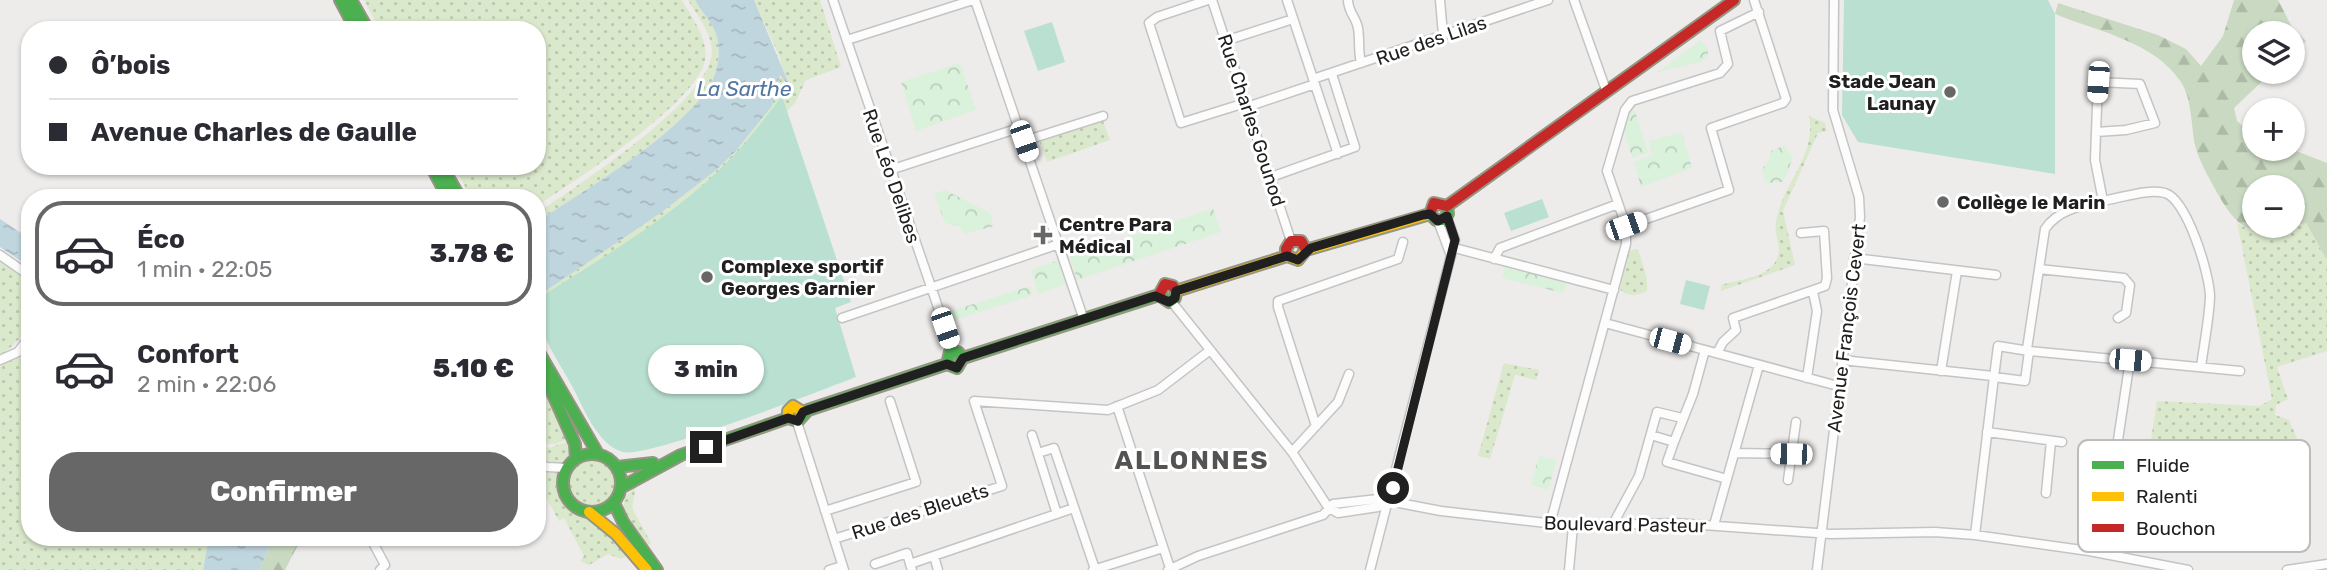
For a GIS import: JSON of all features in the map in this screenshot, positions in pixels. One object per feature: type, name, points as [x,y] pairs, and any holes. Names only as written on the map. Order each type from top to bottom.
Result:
[{"type":"street","points":[[340,0],[351,21]]},
{"type":"street","points":[[351,0],[363,21]]},
{"type":"street","name":"Rue Léo Delibes","points":[[833,0],[953,352]]},
{"type":"street","points":[[846,40],[974,0],[1084,320]]},
{"type":"street","name":"Rue Charles Gounod","points":[[1210,0],[1226,41],[1291,241]]},
{"type":"street","name":"Rue des Lilas","points":[[1210,0],[1153,18],[1149,23],[1181,123],[1246,105],[1548,0]]},
{"type":"street","points":[[1287,0],[1338,154]]},
{"type":"street","points":[[1348,0],[1350,14],[1358,27],[1357,45],[1361,63]]},
{"type":"street","points":[[1440,0],[1443,36]]},
{"type":"street","points":[[1574,0],[1606,90]]},
{"type":"street","points":[[1209,351],[1158,390],[1117,406],[1169,569],[1198,556],[1323,515],[1328,507],[1292,452],[1209,351],[1174,296],[1173,286],[1165,284],[1161,287],[1159,295],[1163,301],[1174,296],[1287,256],[1298,260],[1306,250],[1440,214],[1606,90],[1734,0]]},
{"type":"street","points":[[1626,226],[1729,190],[1711,128],[1783,103],[1786,99],[1755,0]]},
{"type":"street","name":"Avenue François Cevert","points":[[1817,570],[1860,207],[1833,110],[1834,0]]},
{"type":"street","points":[[1550,524],[1628,234],[1607,171],[1625,110],[1632,101],[1720,73],[1728,64],[1720,31],[1759,12]]},
{"type":"street","points":[[1226,41],[1293,19]]},
{"type":"street","points":[[1271,177],[1338,154],[1355,145],[1332,74]]},
{"type":"street","points":[[2095,132],[2126,130],[2155,123],[2140,84],[2098,82],[2095,132],[2095,160],[2103,201]]},
{"type":"street","points":[[1024,141],[1103,116]]},
{"type":"street","points":[[890,170],[1019,128]]},
{"type":"street","points":[[1842,360],[2025,381],[2045,229],[2053,218],[2103,201],[2163,192],[2180,203],[2208,285],[2210,297],[2201,367]]},
{"type":"street","points":[[1494,259],[1500,248],[1618,204]]},
{"type":"street","points":[[1370,570],[1451,250],[1440,214]]},
{"type":"street","points":[[1717,353],[1723,342],[1736,330],[1733,318],[1812,292],[1826,283],[1824,231],[1801,233]]},
{"type":"street","points":[[1287,256],[1286,248],[1291,241],[1301,241],[1306,250]]},
{"type":"street","points":[[1316,426],[1278,301],[1398,259],[1403,242]]},
{"type":"street","points":[[842,318],[1059,244]]},
{"type":"street","points":[[1451,250],[1614,290]]},
{"type":"street","points":[[0,255],[21,270]]},
{"type":"street","points":[[1854,258],[1996,275]]},
{"type":"street","points":[[2039,269],[2124,278],[2130,285],[2127,307],[2126,313],[2118,318]]},
{"type":"street","points":[[1941,371],[1957,271]]},
{"type":"street","points":[[1807,378],[1817,311],[1812,292]]},
{"type":"street","points":[[598,454],[576,459],[568,468],[563,481],[567,497],[576,508],[589,512],[601,512],[614,503],[622,486],[635,475],[663,461],[947,364],[957,368],[963,358],[1159,295]]},
{"type":"street","points":[[1605,323],[1838,386]]},
{"type":"street","points":[[1975,535],[1998,346],[2240,371]]},
{"type":"street","points":[[0,360],[21,348]]},
{"type":"street","points":[[1705,350],[1693,394],[1667,462],[1727,479]]},
{"type":"street","points":[[947,364],[947,356],[953,352],[963,358]]},
{"type":"street","points":[[2118,440],[2130,360]]},
{"type":"street","points":[[546,364],[598,454],[617,467],[622,486]]},
{"type":"street","points":[[1714,525],[1759,366]]},
{"type":"street","points":[[1292,452],[1338,402],[1349,374]]},
{"type":"street","points":[[546,378],[575,444],[576,459]]},
{"type":"street","name":"Rue des Bleuets","points":[[825,511],[916,482],[890,401]]},
{"type":"street","name":"Rue des Bleuets","points":[[834,539],[1002,485],[974,401],[1108,410],[1117,406]]},
{"type":"street","points":[[1613,524],[1639,476],[1657,412],[1682,418]]},
{"type":"street","points":[[796,417],[843,568],[829,570]]},
{"type":"street","points":[[1788,480],[1796,422]]},
{"type":"street","points":[[1987,432],[2062,442]]},
{"type":"street","points":[[1032,435],[1057,514]]},
{"type":"street","points":[[1651,435],[1674,442]]},
{"type":"street","points":[[2046,493],[2051,441]]},
{"type":"street","points":[[1038,453],[1054,448],[1094,570],[1163,548]]},
{"type":"street","points":[[1734,453],[1791,454]]},
{"type":"street","points":[[617,467],[663,461]]},
{"type":"street","points":[[546,467],[568,468]]},
{"type":"street","name":"Boulevard Pasteur","points":[[1328,507],[1338,513],[1378,507],[1389,501],[1441,511],[1573,526],[1714,525],[1821,534],[1935,532],[2078,550]]},
{"type":"street","points":[[614,503],[623,522],[657,570]]},
{"type":"street","points":[[875,564],[908,553],[911,567],[934,556],[1074,508]]},
{"type":"street","points":[[589,512],[616,534],[647,570]]},
{"type":"street","points":[[1569,570],[1573,526]]},
{"type":"street","points":[[375,546],[385,565],[380,570]]},
{"type":"street","name":"Boulevard Pasteur","points":[[2094,552],[2188,570]]},
{"type":"street","points":[[934,556],[938,570]]},
{"type":"street","points":[[2287,570],[2327,564]]},
{"type":"green space","points":[[364,0],[682,0],[703,39],[705,56],[704,64],[694,81],[678,101],[656,121],[604,161],[546,200],[546,189],[466,189],[459,175],[546,175],[546,21],[375,21]]},
{"type":"green space","points":[[688,0],[695,0],[712,25],[718,42],[716,70],[700,98],[682,118],[634,158],[546,216],[546,207],[638,141],[689,95],[705,73],[712,53],[704,25]]},
{"type":"green space","points":[[754,0],[820,0],[841,67],[806,80],[795,103],[728,172],[546,303],[546,291],[662,212],[735,152],[772,106],[780,74],[789,90],[779,56]]},
{"type":"green space","name":"Stade Jean Launay","points":[[1844,0],[2048,0],[2055,14],[2055,174],[1858,142],[1842,115]]},
{"type":"green space","points":[[2234,0],[2278,0],[2289,21],[2242,21],[2242,84],[2259,84],[2234,108],[2237,121],[2242,125],[2242,161],[2305,161],[2305,154],[2327,163],[2327,260],[2305,223],[2305,175],[2242,175],[2242,225],[2225,205],[2201,162],[2195,145],[2187,96],[2181,82],[2169,68],[2140,47],[2055,14],[2058,3],[2158,35],[2186,49],[2201,66],[2223,36]]},
{"type":"green space","points":[[1052,22],[1065,62],[1038,71],[1024,31]]},
{"type":"green space","points":[[1701,40],[1708,49],[1708,56],[1701,62],[1658,72]]},
{"type":"green space","points":[[960,63],[976,110],[916,131],[901,82]]},
{"type":"green space","name":"Complexe sportif Georges Garnier","points":[[782,96],[851,302],[835,308],[856,377],[698,435],[638,451],[623,452],[606,442],[592,425],[548,344],[546,293],[615,250],[690,196],[735,154]]},
{"type":"green space","points":[[1630,109],[1635,111],[1648,153],[1632,158],[1623,128]]},
{"type":"green space","points":[[1809,116],[1825,123],[1827,131],[1818,133],[1783,211],[1795,265],[1721,291],[1721,285],[1761,274],[1776,261],[1779,250],[1776,222],[1779,208],[1804,157],[1810,130]]},
{"type":"green space","points":[[1102,118],[1110,140],[1047,162],[1039,140]]},
{"type":"green space","points":[[1682,132],[1692,168],[1641,187],[1634,162],[1652,155],[1649,141]]},
{"type":"green space","points":[[1785,145],[1793,158],[1783,182],[1765,183],[1762,169],[1769,161],[1771,151]]},
{"type":"green space","points":[[945,190],[990,213],[994,226],[965,234],[959,226],[945,223],[934,194]]},
{"type":"green space","points":[[1542,199],[1549,217],[1511,231],[1504,213]]},
{"type":"green space","points":[[1213,208],[1221,232],[1077,280],[1070,257]]},
{"type":"green space","points":[[2237,222],[2242,226],[2242,238],[2305,238],[2306,223],[2327,260],[2327,351],[2277,367],[2288,399],[2276,405],[2275,415],[2289,420],[2298,440],[2151,440],[2157,401],[2260,406],[2272,399]]},
{"type":"green space","points":[[1638,249],[1647,278],[1647,291],[1637,295],[1620,289],[1629,251]]},
{"type":"green space","points":[[0,260],[21,275],[21,337],[0,357]]},
{"type":"green space","points":[[1059,260],[1066,284],[1038,294],[1031,270]]},
{"type":"green space","points":[[1504,266],[1568,281],[1563,293],[1502,278]]},
{"type":"green space","points":[[1686,280],[1710,286],[1704,310],[1680,304]]},
{"type":"green space","points":[[1030,286],[1033,295],[951,321],[948,312]]},
{"type":"green space","points":[[21,348],[21,546],[207,546],[203,570],[0,570],[0,360]]},
{"type":"green space","points":[[1504,363],[1539,370],[1536,380],[1515,375],[1490,459],[1478,456]]},
{"type":"green space","points":[[546,390],[568,439],[546,444]]},
{"type":"green space","points":[[569,441],[569,455],[559,465],[546,462],[546,447]]},
{"type":"green space","points":[[1539,456],[1557,460],[1548,490],[1531,485]]},
{"type":"green space","points":[[592,458],[602,460],[610,466],[616,474],[616,494],[610,502],[602,508],[592,510],[582,508],[574,502],[568,494],[566,484],[568,474],[574,466],[582,460]]},
{"type":"green space","points":[[546,468],[557,471],[561,501],[571,511],[606,530],[629,554],[621,559],[608,554],[589,565],[580,561],[584,556],[564,518],[559,521],[546,497]]},
{"type":"green space","points":[[636,486],[632,508],[651,543],[647,546],[623,511],[625,497]]},
{"type":"green space","points":[[270,546],[297,546],[285,570],[259,570]]},
{"type":"water","name":"La Sarthe","points":[[695,0],[754,0],[791,89],[780,75],[772,106],[735,152],[715,171],[662,212],[546,291],[546,216],[634,158],[682,118],[700,98],[713,79],[719,57],[717,36]]},
{"type":"water","points":[[0,219],[21,233],[21,261],[0,247]]},
{"type":"water","points":[[207,546],[270,546],[259,570],[203,570]]},
{"type":"traffic: fast","points":[[340,0],[351,21]]},
{"type":"traffic: fast","points":[[351,0],[363,21]]},
{"type":"traffic: fast","points":[[436,175],[443,189]]},
{"type":"traffic: fast","points":[[447,175],[455,189]]},
{"type":"traffic: fast","points":[[1430,214],[1436,220],[1443,220],[1448,214],[1447,206]]},
{"type":"traffic: fast","points":[[1159,295],[1169,302],[1175,298],[1176,291]]},
{"type":"traffic: fast","points":[[963,358],[1159,295]]},
{"type":"traffic: fast","points":[[947,364],[950,352],[958,352],[963,358]]},
{"type":"traffic: fast","points":[[788,418],[798,421],[808,410],[947,364],[957,368],[963,358]]},
{"type":"traffic: fast","points":[[546,364],[598,454]]},
{"type":"traffic: fast","points":[[546,379],[575,444],[576,459]]},
{"type":"traffic: fast","points":[[622,487],[681,455],[788,418]]},
{"type":"traffic: fast","points":[[586,454],[598,454],[613,462],[621,477],[621,483],[621,489],[613,504],[598,512],[586,512],[571,504],[563,489],[563,477],[571,462],[586,454]]},
{"type":"traffic: fast","points":[[617,467],[653,463]]},
{"type":"traffic: fast","points":[[614,503],[623,522],[657,570]]},
{"type":"traffic: slow","points":[[1176,291],[1287,256],[1298,260],[1306,250],[1430,214]]},
{"type":"traffic: slow","points":[[788,418],[788,411],[793,406],[803,412]]},
{"type":"traffic: slow","points":[[589,512],[616,534],[647,570]]},
{"type":"traffic: jam","points":[[1447,206],[1734,0]]},
{"type":"traffic: jam","points":[[1430,214],[1434,203],[1447,206]]},
{"type":"traffic: jam","points":[[1287,256],[1286,249],[1291,241],[1301,241],[1306,250]]},
{"type":"traffic: jam","points":[[1159,295],[1165,284],[1173,286],[1176,291]]},
{"type":"place","name":"Stade Jean Launay","points":[[1950,92]]},
{"type":"place","name":"Collège le Marin","points":[[1943,202]]},
{"type":"place","name":"Centre Para Médical","points":[[1043,235]]},
{"type":"place","name":"Complexe sportif Georges Garnier","points":[[707,277]]},
{"type":"district","name":"ALLONNES","points":[[1192,460]]},
{"type":"route","points":[[706,447],[788,418],[794,422],[798,421],[803,412],[808,410],[947,364],[951,368],[960,367],[963,358],[1155,296],[1159,295],[1163,301],[1169,302],[1175,298],[1176,291],[1269,264],[1287,256],[1298,260],[1311,248],[1410,218],[1430,214],[1438,221],[1447,216],[1455,240],[1393,488]]}]
